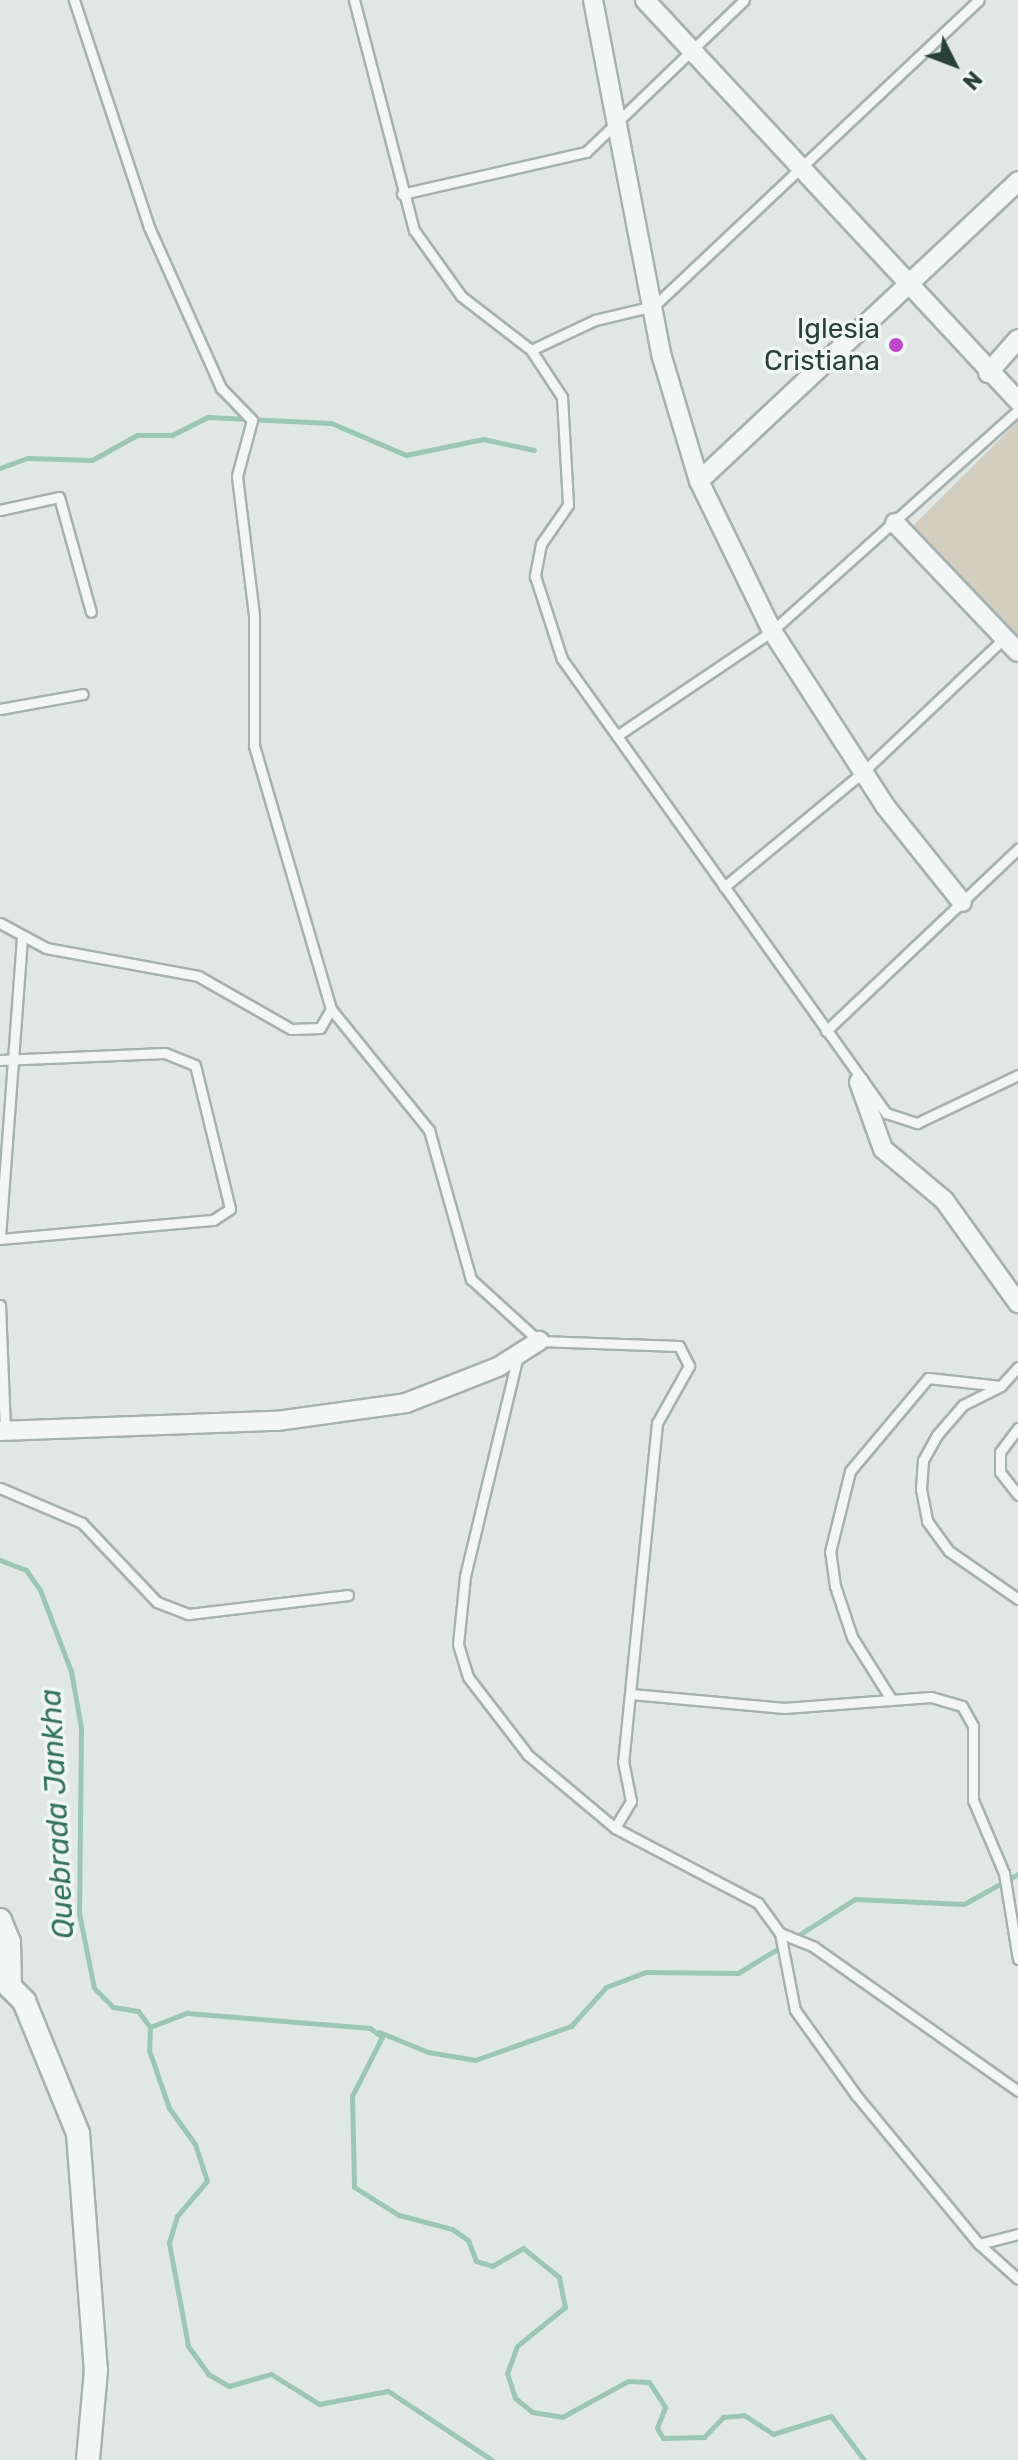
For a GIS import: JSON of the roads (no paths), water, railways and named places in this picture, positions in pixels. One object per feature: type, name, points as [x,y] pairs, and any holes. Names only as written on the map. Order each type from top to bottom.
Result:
[{"type":"street","points":[[593,0],[654,306],[699,481],[772,631],[863,772],[962,902]]},
{"type":"street","points":[[645,0],[801,174],[1018,401]]},
{"type":"street","points":[[699,481],[910,287],[1018,181]]},
{"type":"street","points":[[988,373],[1018,339]]},
{"type":"street","points":[[895,523],[1018,652]]},
{"type":"street","points":[[859,1082],[883,1149],[944,1200],[1018,1303]]},
{"type":"street","points":[[2,1431],[277,1421],[406,1403],[518,1356],[539,1341]]},
{"type":"street","points":[[0,1920],[9,1942],[5,1985],[24,2001],[78,2133],[96,2370],[88,2460]]},
{"type":"lane","points":[[74,0],[149,227],[221,388],[252,420],[237,476],[254,615],[254,745],[331,1009],[429,1130],[471,1279],[539,1341],[679,1346],[689,1366],[657,1423],[623,1761],[631,1801],[615,1828]]},
{"type":"lane","points":[[354,0],[402,194],[439,270],[531,350],[562,397],[569,425],[568,505],[541,544],[535,576],[562,659],[621,733],[859,1082],[886,1113],[917,1123],[1018,1075]]},
{"type":"lane","points":[[402,194],[586,152],[618,128],[690,51],[744,0]]},
{"type":"lane","points":[[531,350],[595,320],[654,306],[801,174],[979,0]]},
{"type":"lane","points":[[621,733],[772,631],[1018,410]]},
{"type":"lane","points":[[0,510],[59,497],[91,612]]},
{"type":"lane","points":[[724,887],[755,854],[863,772],[1004,638]]},
{"type":"lane","points":[[0,709],[83,694]]},
{"type":"lane","points":[[826,1031],[1018,849]]},
{"type":"lane","points":[[0,923],[22,936],[101,962],[198,976],[291,1029],[320,1028],[331,1009]]},
{"type":"lane","points":[[0,1060],[18,1059],[165,1053],[195,1065],[230,1209],[213,1220],[0,1238],[18,1059],[22,936]]},
{"type":"lane","points":[[0,1305],[2,1431]]},
{"type":"lane","points":[[518,1356],[465,1576],[458,1644],[468,1677],[528,1755],[615,1828],[758,1903],[780,1933],[795,2010],[979,2244],[1018,2279]]},
{"type":"lane","points":[[1018,1367],[1001,1386],[963,1405],[937,1435],[923,1460],[921,1489],[927,1521],[949,1551],[1018,1599]]},
{"type":"lane","points":[[891,1699],[852,1637],[835,1586],[830,1552],[850,1471],[928,1378],[1001,1386]]},
{"type":"lane","points":[[1018,1428],[1000,1452],[1000,1472],[1018,1495]]},
{"type":"lane","points":[[0,1488],[82,1523],[157,1602],[189,1614],[348,1595]]},
{"type":"lane","points":[[631,1694],[784,1708],[931,1697],[962,1706],[973,1726],[973,1800],[1004,1873],[1018,1959]]},
{"type":"lane","points":[[780,1933],[814,1947],[1018,2091]]},
{"type":"lane","points":[[979,2244],[1018,2234]]},
{"type":"waterway","points":[[0,468],[28,458],[92,460],[137,435],[172,435],[208,417],[331,423],[406,455],[483,439],[534,450]]},
{"type":"waterway","name":"Quebrada Jankha","points":[[0,1560],[26,1570],[40,1590],[71,1671],[81,1728],[79,1913],[94,1988],[113,2007],[138,2011],[150,2027],[149,2050],[169,2108],[195,2144],[207,2181],[177,2216],[169,2243],[188,2346],[208,2374],[229,2386],[271,2374],[319,2404],[388,2391],[492,2460]]},
{"type":"waterway","points":[[794,1938],[855,1899],[964,1904],[1018,1874]]},
{"type":"waterway","points":[[379,2032],[428,2052],[475,2060],[571,2026],[606,1987],[646,1972],[738,1973],[782,1946]]},
{"type":"waterway","points":[[150,2027],[187,2013],[370,2028],[382,2037],[352,2096],[354,2187],[399,2215],[452,2229],[468,2240],[476,2261],[492,2266],[523,2248],[559,2277],[565,2307],[517,2346],[507,2373],[515,2398],[532,2412],[562,2417],[628,2381],[649,2382],[665,2407],[657,2428],[663,2438],[704,2437],[723,2417],[744,2415],[773,2434],[831,2416],[864,2460]]},
{"type":"place","name":"Iglesia Cristiana","points":[[896,345]]}]
